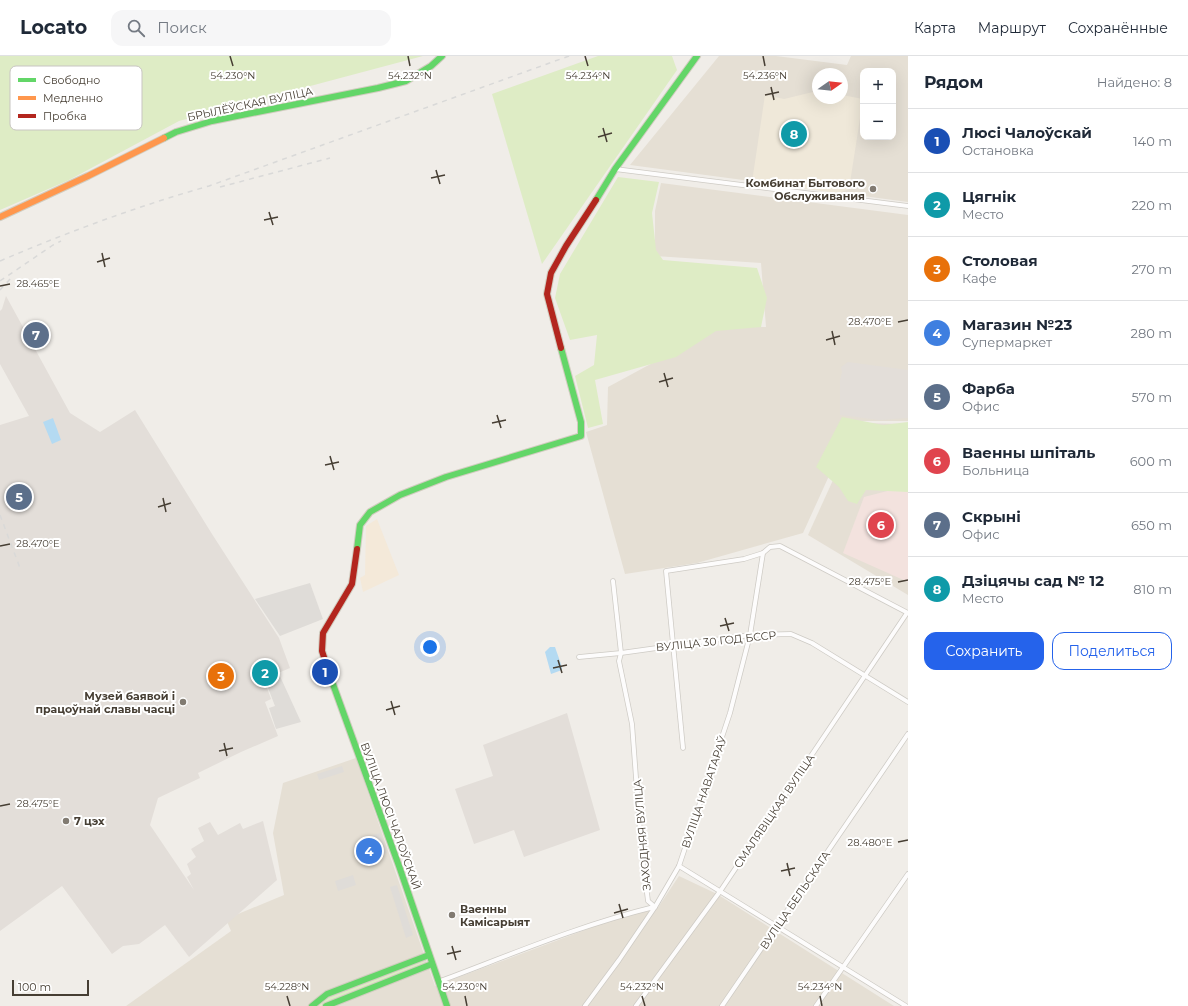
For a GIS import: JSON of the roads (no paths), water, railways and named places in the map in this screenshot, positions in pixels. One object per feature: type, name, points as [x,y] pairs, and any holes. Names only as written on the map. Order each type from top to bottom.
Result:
[{"type":"street","name":"БРЫЛЁЎСКАЯ ВУЛІЦА","points":[[0,217],[88,176],[176,132],[212,121],[378,88],[406,81],[414,78],[442,56]]},
{"type":"street","points":[[697,56],[615,169],[908,206]]},
{"type":"street","name":"ВУЛІЦА ЛЮСІ ЧАЛОЎСКАЙ","points":[[447,1006],[399,866],[325,663],[322,651],[323,632],[352,584],[360,525],[370,512],[400,495],[438,480],[581,436],[581,422],[547,294],[551,273],[566,246],[615,169]]},
{"type":"street","points":[[682,748],[666,571],[744,559],[763,552],[770,547],[780,546],[908,613]]},
{"type":"street","name":"ВУЛІЦА НАВАТАРАЎ","points":[[586,1006],[655,907],[679,866],[730,714],[750,635],[763,552]]},
{"type":"street","name":"ЗАХОДНЯЯ ВУЛІЦА","points":[[613,581],[621,653],[619,661],[632,724],[640,845],[648,901],[655,907]]},
{"type":"street","name":"СМАЛЯВІЦКАЯ ВУЛІЦА","points":[[636,1006],[721,890],[908,613]]},
{"type":"street","name":"ВУЛІЦА 30 ГОД БССР","points":[[579,657],[621,653],[673,644],[750,635],[791,634],[812,643],[908,702]]},
{"type":"street","name":"ВУЛІЦА БЕЛЬСКАГА","points":[[722,1006],[908,734]]},
{"type":"street","points":[[679,866],[721,890],[906,1006]]},
{"type":"street","points":[[816,1006],[908,874]]},
{"type":"street","points":[[438,982],[607,919],[655,907]]},
{"type":"street","points":[[312,1006],[327,994],[429,955]]},
{"type":"street","points":[[326,1006],[432,964]]},
{"type":"water","points":[[53,418],[61,440],[52,444],[43,422]]},
{"type":"water","points":[[550,647],[555,647],[562,667],[562,670],[551,674],[545,652]]},
{"type":"railway","points":[[0,261],[103,220],[209,186],[569,56]]},
{"type":"railway","points":[[220,187],[330,158]]},
{"type":"railway","points":[[0,281],[61,241]]},
{"type":"railway","points":[[0,290],[11,278]]},
{"type":"railway","points":[[0,515],[20,568]]},
{"type":"place","name":"Дзіцячы сад № 12","points":[[794,134]]},
{"type":"place","name":"Комбинат Бытового Обслуживания","points":[[873,189]]},
{"type":"place","name":"Скрыні","points":[[36,335]]},
{"type":"place","name":"Фарба","points":[[19,497]]},
{"type":"place","name":"Ваенны шпіталь","points":[[881,525]]},
{"type":"place","name":"Люсі Чалоўскай","points":[[325,672]]},
{"type":"place","name":"Цягнік","points":[[265,673]]},
{"type":"place","name":"Столовая","points":[[221,676]]},
{"type":"place","name":"Музей баявой і працоўнай славы часці","points":[[183,702]]},
{"type":"place","name":"7 цэх","points":[[66,821]]},
{"type":"place","name":"Магазин №23","points":[[369,851]]},
{"type":"place","name":"Ваенны Камісарыят","points":[[452,915]]}]
